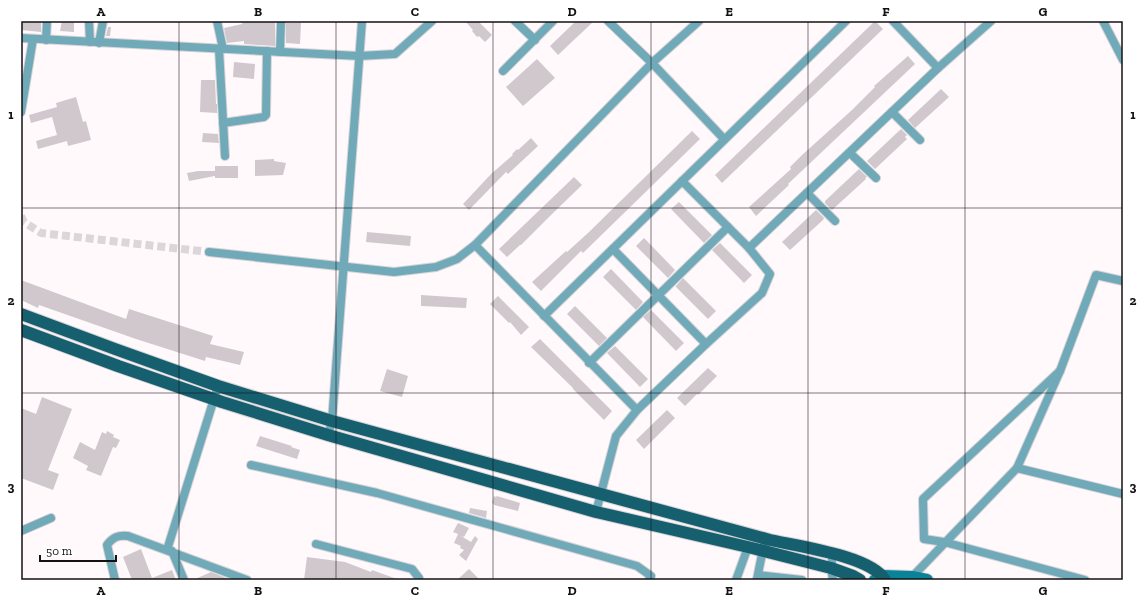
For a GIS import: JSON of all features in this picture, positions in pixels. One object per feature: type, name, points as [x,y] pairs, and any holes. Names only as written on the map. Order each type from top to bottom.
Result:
[{"type":"main road","points":[[21,314],[218,386],[332,421],[765,539],[833,553],[853,559],[869,567],[881,579]]},
{"type":"main road","points":[[21,330],[118,366],[214,399],[328,435],[596,512],[762,551],[832,574],[853,576],[860,580]]},
{"type":"street","points":[[46,40],[47,21]]},
{"type":"street","points":[[89,21],[90,42]]},
{"type":"street","points":[[99,43],[103,21]]},
{"type":"street","points":[[216,21],[221,49],[225,156]]},
{"type":"street","points":[[280,52],[281,21]]},
{"type":"street","points":[[328,435],[332,421],[362,21]]},
{"type":"street","points":[[21,38],[360,56],[395,54],[432,21]]},
{"type":"street","points":[[515,21],[535,40]]},
{"type":"street","points":[[503,71],[554,21]]},
{"type":"street","points":[[608,21],[652,63],[724,139]]},
{"type":"street","points":[[209,252],[394,272],[436,267],[457,259],[475,245],[652,63],[699,21]]},
{"type":"street","points":[[544,316],[846,21]]},
{"type":"street","points":[[893,21],[938,68]]},
{"type":"street","points":[[750,248],[938,68],[990,21]]},
{"type":"street","points":[[1103,21],[1123,60]]},
{"type":"street","points":[[21,112],[33,39]]},
{"type":"street","points":[[223,123],[264,117],[266,115],[267,51]]},
{"type":"street","points":[[892,112],[920,140]]},
{"type":"street","points":[[850,152],[876,178]]},
{"type":"street","points":[[596,512],[616,436],[637,410],[762,293],[770,274],[750,248],[682,181]]},
{"type":"street","points":[[807,193],[835,221]]},
{"type":"street","points":[[589,363],[728,227]]},
{"type":"street","points":[[475,245],[589,363],[637,410]]},
{"type":"street","points":[[613,249],[706,344]]},
{"type":"street","points":[[912,576],[1017,468],[1060,371],[1096,275],[1123,282]]},
{"type":"street","points":[[1060,371],[923,499],[924,539],[944,542],[1085,580]]},
{"type":"street","points":[[184,580],[169,550],[218,386]]},
{"type":"street","points":[[251,465],[377,493],[636,566],[650,576],[649,580]]},
{"type":"street","points":[[1017,468],[1123,494]]},
{"type":"street","points":[[21,531],[51,518]]},
{"type":"street","points":[[116,580],[107,545],[112,539],[119,535],[128,536],[169,550],[247,580]]},
{"type":"street","points":[[765,539],[757,577],[802,580]]},
{"type":"street","points":[[316,544],[412,569],[419,580]]},
{"type":"street","points":[[736,580],[748,548]]},
{"type":"street","points":[[832,574],[833,553]]},
{"type":"street","points":[[881,579],[912,576],[927,580]]},
{"type":"building","points":[[21,21],[41,21],[41,32],[21,30]]},
{"type":"building","points":[[62,21],[74,21],[74,32],[60,31]]},
{"type":"building","points":[[243,21],[275,22],[275,46],[244,44],[244,41],[227,43],[224,28],[242,24]]},
{"type":"building","points":[[465,21],[478,21],[492,35],[485,42],[479,36],[477,37]]},
{"type":"building","points":[[576,21],[594,21],[558,55],[550,46]]},
{"type":"building","points":[[875,21],[883,29],[722,183],[715,175]]},
{"type":"building","points":[[286,23],[301,23],[300,44],[286,43]]},
{"type":"building","points":[[108,27],[111,27],[110,36],[106,36]]},
{"type":"building","points":[[908,56],[915,64],[756,216],[749,207],[791,169],[790,167],[802,155],[852,110],[875,87],[874,86]]},
{"type":"building","points":[[537,59],[555,78],[523,106],[506,87]]},
{"type":"building","points":[[234,62],[255,64],[254,79],[233,77]]},
{"type":"building","points":[[201,80],[215,80],[217,113],[200,112]]},
{"type":"building","points":[[941,89],[949,97],[915,128],[908,120]]},
{"type":"building","points":[[76,97],[83,122],[86,121],[91,140],[68,146],[67,141],[38,149],[36,141],[57,135],[52,117],[31,123],[29,115],[57,107],[56,103]]},
{"type":"building","points":[[901,129],[907,135],[905,137],[907,139],[875,169],[867,161]]},
{"type":"building","points":[[692,131],[700,139],[583,253],[581,251],[541,291],[532,282],[588,233]]},
{"type":"building","points":[[203,133],[218,134],[219,143],[202,142]]},
{"type":"building","points":[[531,138],[538,146],[508,174],[506,172],[469,210],[463,204],[491,174]]},
{"type":"building","points":[[274,159],[274,161],[286,163],[283,175],[255,176],[255,160]]},
{"type":"building","points":[[215,166],[238,166],[238,178],[215,178],[215,176],[189,181],[187,173],[198,171],[215,171]]},
{"type":"building","points":[[859,169],[867,177],[865,178],[866,179],[832,210],[825,203],[825,201]]},
{"type":"building","points":[[574,177],[582,185],[507,257],[499,249]]},
{"type":"building","points":[[679,202],[712,235],[704,243],[671,209]]},
{"type":"building","points":[[816,210],[824,218],[823,220],[790,250],[782,242]]},
{"type":"building","points":[[367,232],[411,236],[410,246],[366,242]]},
{"type":"building","points":[[644,238],[675,270],[668,278],[636,246]]},
{"type":"building","points":[[720,243],[752,275],[744,283],[712,250]]},
{"type":"building","points":[[611,269],[643,302],[636,310],[603,277]]},
{"type":"building","points":[[683,278],[716,311],[708,319],[676,287]]},
{"type":"building","points":[[21,280],[126,319],[129,309],[213,336],[210,344],[244,352],[240,365],[206,357],[205,361],[136,339],[39,305],[38,308],[21,300]]},
{"type":"building","points":[[421,295],[467,298],[466,308],[421,306]]},
{"type":"building","points":[[498,296],[529,327],[521,335],[510,322],[509,323],[490,304]]},
{"type":"building","points":[[575,306],[607,338],[599,346],[567,314]]},
{"type":"building","points":[[651,310],[684,343],[676,351],[643,317]]},
{"type":"building","points":[[540,339],[612,411],[604,420],[531,347]]},
{"type":"building","points":[[615,346],[648,379],[640,387],[607,353]]},
{"type":"building","points":[[708,368],[717,376],[685,406],[677,398]]},
{"type":"building","points":[[387,369],[408,376],[402,397],[380,391]]},
{"type":"building","points":[[42,397],[72,409],[48,470],[59,474],[53,490],[21,478],[21,408],[36,414]]},
{"type":"building","points":[[667,410],[675,418],[644,449],[636,440]]},
{"type":"building","points":[[107,431],[114,435],[113,437],[120,440],[116,448],[113,447],[101,476],[86,470],[88,466],[73,458],[80,442],[95,450],[102,432],[106,434]]},
{"type":"building","points":[[260,436],[300,450],[297,459],[256,446]]},
{"type":"building","points":[[494,496],[520,503],[518,511],[494,505],[492,503]]},
{"type":"building","points":[[470,508],[487,511],[486,518],[469,513]]},
{"type":"building","points":[[458,523],[469,528],[464,537],[461,536],[471,542],[475,536],[478,539],[466,561],[459,555],[464,550],[460,548],[461,546],[454,543],[458,534],[453,532]]},
{"type":"building","points":[[141,549],[152,578],[172,570],[176,580],[132,580],[123,557]]},
{"type":"building","points":[[307,557],[345,562],[371,572],[372,570],[397,580],[304,580]]},
{"type":"building","points":[[469,569],[480,580],[457,580]]},
{"type":"building","points":[[211,572],[231,580],[193,580]]},
{"type":"tunnel","points":[[21,216],[24,222],[41,233],[209,252]]}]
